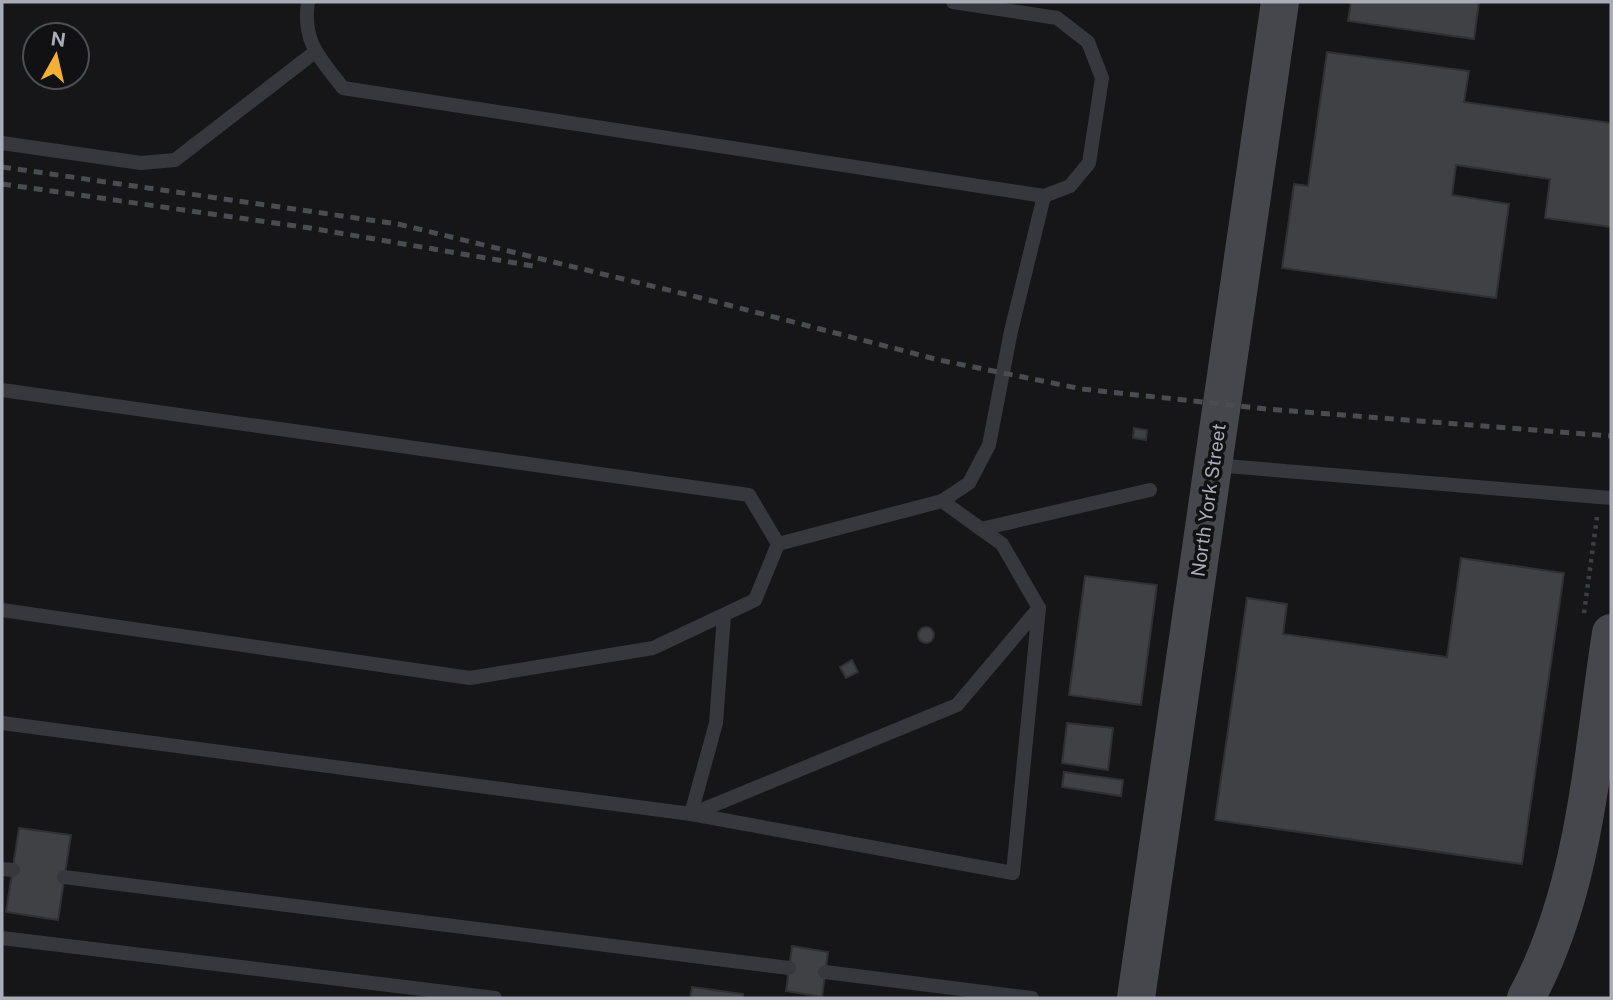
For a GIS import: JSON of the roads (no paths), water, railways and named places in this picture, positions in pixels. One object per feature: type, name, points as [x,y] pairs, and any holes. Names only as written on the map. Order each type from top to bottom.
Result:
[{"type":"main road","name":"North York Street","points":[[1136,998],[1280,2]]},
{"type":"main road","points":[[1527,998],[1553,940],[1572,872],[1597,626]]},
{"type":"lane","points":[[308,2],[304,24],[315,52],[343,88],[1044,196],[1070,186],[1089,163],[1101,78],[1088,42],[1057,18],[953,2]]},
{"type":"lane","points":[[2,143],[141,163],[175,160],[315,52]]},
{"type":"lane","points":[[778,544],[942,501],[969,483],[989,445],[1011,331],[1044,196]]},
{"type":"lane","points":[[2,390],[749,495],[778,544]]},
{"type":"lane","points":[[1212,465],[1611,498]]},
{"type":"lane","points":[[981,529],[1150,490]]},
{"type":"lane","points":[[2,723],[691,814],[1013,873],[1039,608],[1002,544],[942,501]]},
{"type":"lane","points":[[2,610],[470,678],[653,648],[755,600],[778,544]]},
{"type":"lane","points":[[691,814],[957,705],[1039,608]]},
{"type":"lane","points":[[691,814],[716,723],[724,615]]},
{"type":"lane","points":[[64,877],[789,968]]},
{"type":"lane","points":[[2,938],[495,998]]},
{"type":"lane","points":[[825,972],[1032,998]]},
{"type":"railway","points":[[2,167],[398,224],[705,299],[939,360],[1082,389],[1267,409],[1611,436]]},
{"type":"railway","points":[[2,184],[310,228],[533,266]]}]
